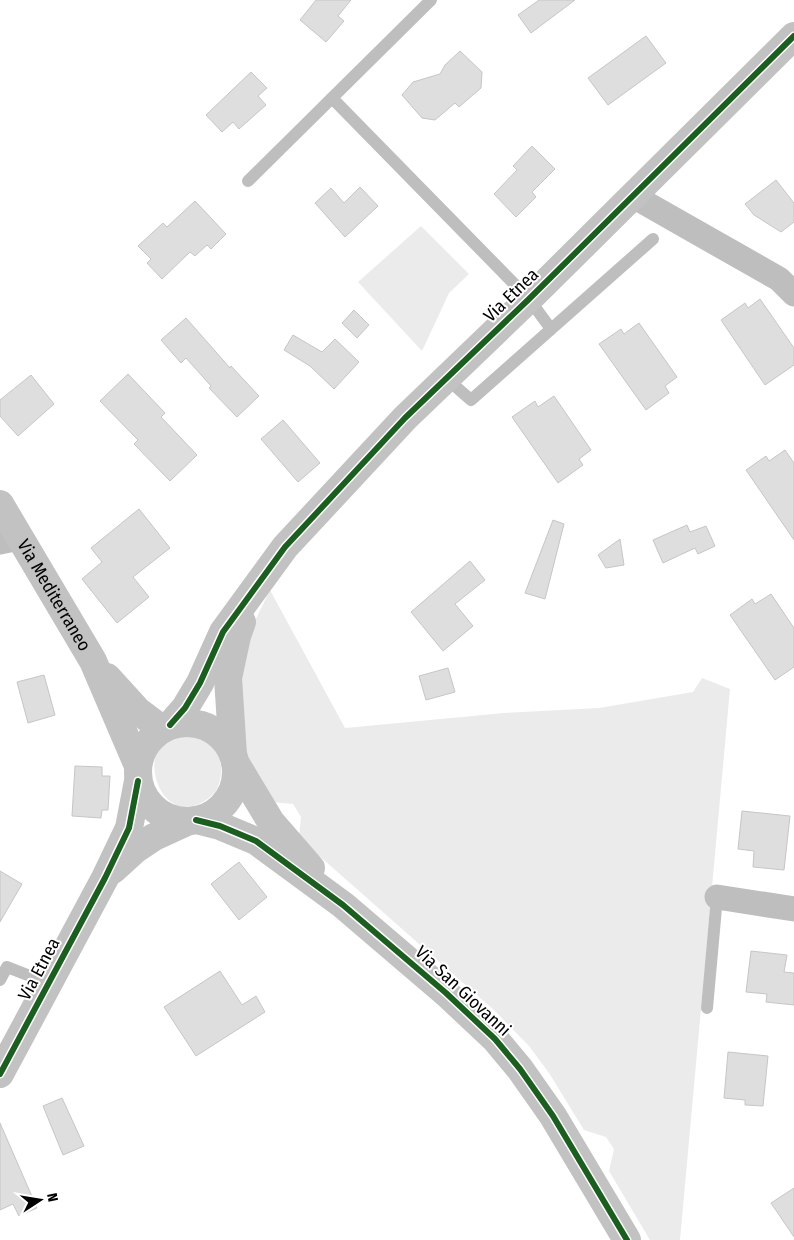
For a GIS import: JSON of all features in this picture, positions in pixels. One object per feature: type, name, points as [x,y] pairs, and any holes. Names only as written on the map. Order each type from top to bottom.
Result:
[{"type":"street","name":"Via Etnea","points":[[258,584],[285,547],[406,418],[794,36]]},
{"type":"street","points":[[633,196],[779,279],[794,294]]},
{"type":"street","name":"Via Mediterraneo","points":[[0,504],[10,540],[93,661]]},
{"type":"street","points":[[138,774],[139,758],[146,744],[150,738],[166,727],[185,708],[200,683],[224,632],[258,584]]},
{"type":"street","points":[[105,878],[142,845],[154,837],[211,815],[228,799],[236,778],[228,678],[237,636],[258,584]]},
{"type":"street","points":[[93,661],[138,711],[166,727],[185,722],[208,726],[220,735],[271,822],[343,905]]},
{"type":"street","points":[[93,661],[138,774],[144,796],[153,808],[166,817],[220,826],[256,841],[343,905]]},
{"type":"street","name":"Via Etnea","points":[[0,1074],[105,878],[129,828],[138,774]]},
{"type":"street","points":[[717,897],[794,909]]},
{"type":"street","name":"Via San Giovanni","points":[[343,905],[446,993],[495,1039],[520,1069],[553,1116],[627,1240]]},
{"type":"lane","points":[[248,181],[431,0]]},
{"type":"lane","points":[[332,98],[529,299],[551,329]]},
{"type":"lane","points":[[447,379],[471,400],[653,239]]},
{"type":"lane","points":[[707,1008],[717,897]]},
{"type":"lane","points":[[0,980],[7,967],[48,983]]},
{"type":"shaded area","points":[[421,226],[469,274],[449,293],[422,351],[358,282]]},
{"type":"shaded area","points":[[270,590],[345,728],[504,713],[599,708],[693,692],[702,678],[730,689],[680,1240],[650,1240],[609,1171],[614,1149],[606,1137],[584,1130],[549,1073],[529,1046],[495,1011],[299,838],[301,817],[293,804],[270,802],[254,776],[247,755],[241,728],[239,693],[251,629]]},
{"type":"shaded area","points":[[188,732],[204,737],[211,743],[219,755],[221,770],[219,785],[216,791],[201,803],[187,807],[175,804],[166,797],[159,786],[154,762],[157,750],[164,742]]},
{"type":"building","points":[[316,0],[351,0],[338,16],[344,21],[326,42],[300,20]]},
{"type":"building","points":[[539,0],[575,0],[531,33],[518,15]]},
{"type":"building","points":[[646,36],[666,63],[608,105],[588,78]]},
{"type":"building","points":[[460,51],[482,72],[481,88],[459,107],[455,103],[435,120],[422,118],[402,95],[413,82],[440,74],[445,65]]},
{"type":"building","points":[[251,72],[267,88],[258,96],[266,105],[239,129],[233,122],[222,132],[206,115]]},
{"type":"building","points":[[532,146],[555,169],[532,192],[536,197],[516,217],[494,194],[517,170],[513,166]]},
{"type":"building","points":[[776,180],[794,203],[794,222],[781,232],[754,215],[745,204]]},
{"type":"building","points":[[360,187],[378,206],[345,237],[315,203],[331,188],[344,203]]},
{"type":"building","points":[[195,201],[226,234],[211,249],[207,245],[195,256],[190,252],[162,279],[147,263],[151,259],[138,246],[163,223],[167,227]]},
{"type":"building","points":[[760,299],[794,348],[794,365],[765,385],[721,320],[745,303],[748,308]]},
{"type":"building","points":[[354,310],[369,325],[357,338],[342,323]]},
{"type":"building","points":[[186,318],[230,368],[231,366],[259,396],[237,417],[209,388],[211,386],[186,358],[181,363],[161,340]]},
{"type":"building","points":[[639,323],[677,377],[665,386],[669,393],[646,410],[599,344],[621,329],[624,334]]},
{"type":"building","points":[[293,335],[322,352],[335,339],[359,362],[334,389],[310,366],[284,350]]},
{"type":"building","points":[[128,374],[165,413],[161,417],[197,455],[170,481],[134,444],[138,440],[100,401]]},
{"type":"building","points":[[31,375],[54,404],[18,436],[0,416],[0,400]]},
{"type":"building","points":[[554,396],[591,450],[579,459],[583,465],[558,483],[512,417],[535,401],[538,407]]},
{"type":"building","points":[[283,420],[320,463],[298,482],[261,439]]},
{"type":"building","points":[[785,450],[794,463],[794,540],[746,470],[766,456],[769,461]]},
{"type":"building","points":[[139,509],[170,548],[133,577],[149,597],[117,623],[82,579],[102,562],[91,548]]},
{"type":"building","points":[[553,520],[564,524],[545,599],[525,593]]},
{"type":"building","points":[[687,525],[690,532],[706,526],[715,546],[698,554],[695,548],[663,563],[653,540]]},
{"type":"building","points":[[620,539],[624,565],[606,568],[598,555]]},
{"type":"building","points":[[470,561],[485,580],[455,604],[473,626],[443,651],[411,612]]},
{"type":"building","points":[[771,594],[794,628],[794,667],[775,680],[730,615],[752,599],[755,604]]},
{"type":"building","points":[[448,668],[455,692],[426,700],[419,676]]},
{"type":"building","points":[[44,675],[55,715],[28,723],[17,682]]},
{"type":"building","points":[[75,766],[102,767],[102,776],[110,776],[108,810],[102,810],[101,818],[72,816]]},
{"type":"building","points":[[742,811],[790,816],[784,870],[753,867],[754,851],[738,849]]},
{"type":"building","points":[[239,862],[267,897],[239,920],[211,884]]},
{"type":"building","points":[[0,871],[22,884],[0,922]]},
{"type":"building","points":[[751,951],[787,955],[784,972],[794,973],[794,1005],[766,1002],[767,994],[746,992]]},
{"type":"building","points":[[220,971],[242,1005],[256,996],[265,1012],[196,1056],[164,1007]]},
{"type":"building","points":[[728,1052],[768,1056],[763,1106],[745,1105],[745,1100],[724,1098]]},
{"type":"building","points":[[62,1098],[84,1146],[63,1155],[43,1106]]},
{"type":"building","points":[[0,1123],[37,1208],[19,1216],[13,1204],[0,1210]]},
{"type":"building","points":[[794,1188],[794,1237],[771,1203]]},
{"type":"cycle path","points":[[170,725],[185,708],[200,683],[223,632],[285,547],[405,418],[529,299],[794,36]]},
{"type":"cycle path","points":[[0,1074],[105,878],[129,828],[138,781]]},
{"type":"cycle path","points":[[196,820],[220,826],[256,841],[343,905],[446,993],[495,1039],[520,1069],[553,1116],[627,1240]]}]
